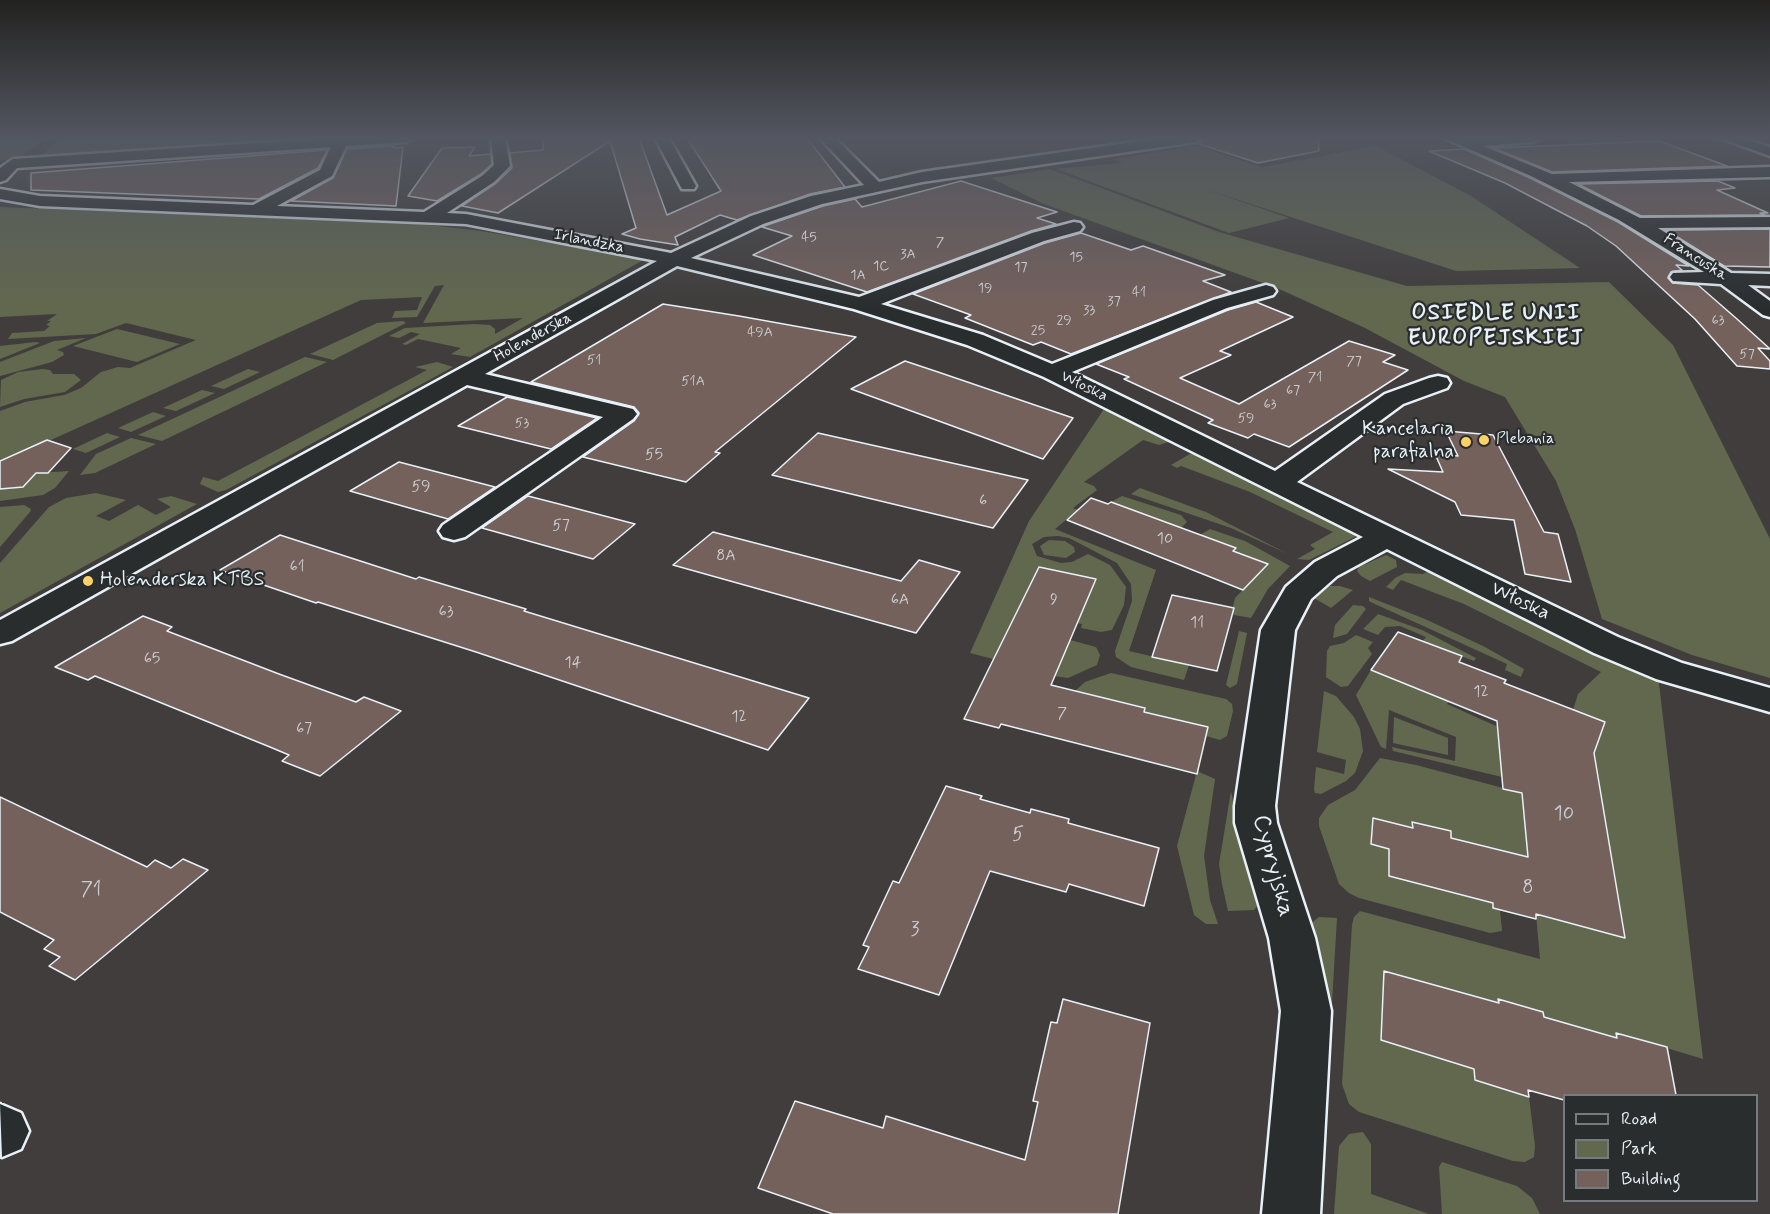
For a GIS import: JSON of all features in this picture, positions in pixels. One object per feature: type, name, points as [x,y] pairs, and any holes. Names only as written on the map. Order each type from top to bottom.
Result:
[{"type":"street","name":"Irlandzka","points":[[20,195],[40,201],[430,216],[497,224],[673,260]]},
{"type":"street","points":[[256,210],[285,195]]},
{"type":"street","points":[[430,216],[463,195]]},
{"type":"street","name":"Holenderska","points":[[0,634],[673,260],[757,220],[839,195]]},
{"type":"street","name":"Francuska","points":[[1583,195],[1638,223],[1727,278],[1770,311]]},
{"type":"street","points":[[1638,223],[1770,222]]},
{"type":"street","points":[[861,304],[1038,237],[1074,226]]},
{"type":"street","name":"Włoska","points":[[673,260],[861,304],[975,340],[1052,372],[1606,645],[1669,670],[1770,700]]},
{"type":"street","points":[[1680,277],[1770,279]]},
{"type":"street","name":"Włoska","points":[[1052,372],[1220,304],[1266,291]]},
{"type":"street","points":[[454,531],[624,414],[465,377]]},
{"type":"street","points":[[1278,482],[1394,399],[1438,383]]},
{"type":"street","name":"Cypryjska","points":[[1291,1214],[1306,1011],[1292,938],[1256,823],[1255,806],[1278,630],[1297,594],[1326,569],[1388,536]]},
{"type":"green space","points":[[1025,195],[1119,195],[1219,232],[1407,286],[1609,282],[1673,345],[1770,539],[1770,678],[1692,655],[1602,619],[1575,529],[1556,481],[1505,397],[1464,381],[1365,328],[1277,288],[1044,204]]},
{"type":"green space","points":[[1125,195],[1221,195],[1289,218],[1229,233]]},
{"type":"green space","points":[[1222,195],[1468,195],[1580,268],[1456,271]]},
{"type":"green space","points":[[0,207],[419,224],[481,231],[645,259],[470,357],[451,354],[461,348],[418,339],[406,345],[402,344],[420,334],[411,332],[399,338],[389,336],[405,328],[474,324],[490,325],[495,329],[495,334],[523,318],[423,323],[444,285],[435,286],[417,317],[392,318],[395,311],[417,310],[422,297],[361,300],[0,463],[0,411],[25,402],[64,395],[81,388],[101,372],[118,367],[130,368],[196,340],[126,323],[96,334],[8,339],[12,333],[44,331],[50,326],[46,325],[51,321],[47,321],[57,314],[0,317]]},
{"type":"green space","points":[[403,321],[406,323],[333,360],[310,354],[377,323]]},
{"type":"green space","points":[[117,329],[180,344],[137,362],[73,346]]},
{"type":"green space","points":[[86,338],[57,350],[63,352],[64,355],[52,362],[0,376],[0,362],[54,341]]},
{"type":"green space","points":[[40,343],[0,359],[0,346]]},
{"type":"green space","points":[[305,357],[327,362],[162,441],[138,435]]},
{"type":"green space","points":[[437,362],[453,367],[226,490],[218,492],[200,484],[203,477],[218,481],[427,370],[415,367]]},
{"type":"green space","points":[[248,369],[260,372],[224,389],[211,386]]},
{"type":"green space","points":[[50,370],[53,374],[74,374],[81,380],[65,392],[24,399],[0,407],[1,380],[18,372]]},
{"type":"green space","points":[[454,370],[453,373],[233,496],[227,495]]},
{"type":"green space","points":[[202,390],[215,393],[176,411],[163,408]]},
{"type":"green space","points":[[1108,403],[1171,441],[1159,445],[1143,440],[1084,482],[1094,486],[1097,490],[1073,508],[1078,510],[1055,529],[1156,570],[1129,651],[1189,665],[1184,680],[1131,667],[1116,657],[1115,651],[1132,601],[1131,584],[1117,563],[1069,538],[1058,536],[1044,537],[1032,544],[1037,556],[1061,563],[1072,562],[1088,554],[1110,565],[1126,587],[1124,605],[1112,630],[1101,632],[1081,628],[1082,624],[1077,623],[1039,567],[993,659],[970,653],[1029,521]]},
{"type":"green space","points":[[153,412],[166,416],[131,432],[118,428]]},
{"type":"green space","points":[[107,433],[120,437],[86,453],[73,449]]},
{"type":"green space","points":[[131,438],[156,444],[95,473],[80,475],[96,454]]},
{"type":"green space","points":[[1195,451],[1359,535],[1309,560],[1297,559],[1315,549],[1310,545],[1333,532],[1250,492],[1181,466],[1177,468],[1171,465]]},
{"type":"green space","points":[[69,471],[55,488],[43,495],[0,501],[0,489],[23,487],[36,473]]},
{"type":"green space","points":[[1140,488],[1206,512],[1288,554],[1231,528],[1131,494]]},
{"type":"green space","points":[[96,493],[126,500],[96,516],[109,521],[138,505],[156,515],[171,507],[157,499],[171,496],[197,504],[0,613],[0,563],[49,507],[66,498]]},
{"type":"green space","points":[[1122,496],[1181,515],[1187,522],[1181,528],[1111,502]]},
{"type":"green space","points":[[24,505],[31,509],[30,512],[0,547],[0,507]]},
{"type":"green space","points":[[1210,529],[1245,541],[1290,566],[1268,589],[1251,618],[1234,615],[1232,611],[1235,598],[1268,564],[1200,535]]},
{"type":"green space","points":[[1049,540],[1065,541],[1074,547],[1075,552],[1066,558],[1044,555],[1040,546]]},
{"type":"green space","points":[[1386,555],[1396,560],[1397,567],[1370,581],[1357,571],[1359,567]]},
{"type":"green space","points":[[1433,569],[1658,675],[1703,1059],[1617,1033],[1617,1038],[1544,1017],[1542,1012],[1499,999],[1499,1003],[1384,971],[1381,1040],[1474,1069],[1475,1080],[1529,1097],[1535,1146],[1534,1157],[1525,1162],[1513,1161],[1359,1112],[1349,1104],[1342,1084],[1352,925],[1354,917],[1360,911],[1540,959],[1536,914],[1625,938],[1573,710],[1578,694],[1601,672],[1464,604],[1401,580],[1393,590],[1386,587],[1395,578],[1405,573],[1423,574]]},
{"type":"green space","points":[[1325,587],[1353,590],[1331,608],[1314,598]]},
{"type":"green space","points":[[1369,597],[1425,619],[1483,646],[1524,669],[1521,677],[1505,670],[1507,664],[1377,605],[1369,601]]},
{"type":"green space","points":[[1353,605],[1363,606],[1366,609],[1347,634],[1333,638],[1335,625]]},
{"type":"green space","points":[[1378,614],[1422,630],[1476,658],[1474,661],[1422,642],[1426,637],[1400,626],[1385,627],[1378,635],[1363,629]]},
{"type":"green space","points":[[1239,631],[1247,633],[1237,684],[1230,688],[1226,685]]},
{"type":"green space","points":[[1356,635],[1373,642],[1368,648],[1372,654],[1348,686],[1341,687],[1326,677],[1327,651],[1330,646],[1344,643]]},
{"type":"green space","points":[[1070,640],[1096,647],[1100,655],[1097,665],[1068,678],[1054,676]]},
{"type":"green space","points":[[1371,670],[1449,701],[1447,704],[1516,735],[1501,764],[1502,777],[1393,751],[1392,747],[1455,761],[1456,737],[1389,710],[1386,749],[1381,747],[1356,695]]},
{"type":"green space","points":[[1111,673],[1226,699],[1232,704],[1233,711],[1227,736],[1220,740],[1206,736],[1208,727],[1144,712],[1145,707],[1075,691],[1085,682]]},
{"type":"green space","points":[[1324,691],[1336,696],[1354,717],[1360,729],[1363,751],[1355,773],[1346,781],[1321,794],[1315,793],[1314,789],[1316,767],[1344,774],[1346,760],[1317,752]]},
{"type":"green space","points":[[1394,717],[1448,738],[1448,755],[1393,743]]},
{"type":"green space","points":[[1380,758],[1416,765],[1522,793],[1528,857],[1451,838],[1451,831],[1413,822],[1413,828],[1373,818],[1371,844],[1389,849],[1389,875],[1493,903],[1493,908],[1500,910],[1502,931],[1490,933],[1359,898],[1339,884],[1319,826],[1319,818],[1328,805],[1355,790]]},
{"type":"green space","points":[[1197,771],[1215,779],[1204,856],[1210,900],[1218,924],[1206,924],[1194,915],[1177,846]]},
{"type":"green space","points":[[1231,791],[1238,828],[1258,895],[1259,904],[1254,910],[1228,911],[1222,884],[1219,864]]},
{"type":"green space","points":[[1319,917],[1337,918],[1330,1037],[1327,1037],[1309,925]]},
{"type":"green space","points":[[1363,1132],[1371,1144],[1371,1194],[1429,1214],[1334,1214],[1339,1146],[1349,1134]]},
{"type":"green space","points":[[1442,1162],[1517,1186],[1532,1198],[1540,1214],[1442,1214],[1439,1167]]},
{"type":"building","points":[[149,195],[267,195],[259,199]]},
{"type":"building","points":[[303,195],[397,195],[396,206],[291,201]]},
{"type":"building","points":[[409,195],[447,195],[437,201]]},
{"type":"building","points":[[479,195],[527,195],[498,213],[462,206]]},
{"type":"building","points":[[626,195],[660,195],[667,215],[713,195],[808,195],[737,220],[720,215],[675,237],[678,245],[622,234],[636,228]]},
{"type":"building","points":[[909,195],[1003,195],[1057,212],[1037,218],[1056,224],[1031,231],[867,292],[753,255],[792,236],[762,227],[764,226],[823,206],[855,199],[862,207]]},
{"type":"building","points":[[1527,195],[1563,195],[1618,222],[1689,266],[1676,265],[1682,270],[1671,272],[1668,278],[1673,283],[1698,285],[1737,319],[1770,349],[1758,348],[1770,361],[1770,369],[1737,366],[1695,319],[1616,246],[1587,226]]},
{"type":"building","points":[[1599,195],[1727,195],[1768,213],[1760,213],[1765,215],[1641,216]]},
{"type":"building","points":[[1770,229],[1770,267],[1724,266],[1666,230]]},
{"type":"building","points":[[1081,233],[1131,250],[1143,246],[1225,275],[1203,281],[1231,292],[1071,354],[1041,342],[1033,345],[965,318],[971,315],[913,294],[1045,243]]},
{"type":"building","points":[[1256,302],[1293,317],[1220,351],[1231,355],[1180,378],[1239,404],[1349,341],[1395,355],[1383,362],[1408,370],[1289,447],[1254,434],[1248,438],[1208,423],[1213,420],[1124,379],[1129,377],[1096,364],[1228,310]]},
{"type":"building","points":[[663,304],[856,337],[715,452],[720,453],[686,482],[583,457],[634,421],[639,413],[634,407],[531,382]]},
{"type":"building","points":[[905,361],[1073,418],[1043,459],[851,389]]},
{"type":"building","points":[[507,397],[597,418],[551,449],[458,426]]},
{"type":"building","points":[[1446,431],[1493,435],[1544,532],[1558,534],[1571,582],[1525,574],[1514,520],[1461,515],[1455,502],[1388,469],[1443,472],[1435,454],[1458,456]]},
{"type":"building","points":[[818,433],[1028,480],[993,528],[772,475]]},
{"type":"building","points":[[47,440],[71,448],[48,473],[36,473],[23,487],[0,489],[0,461]]},
{"type":"building","points":[[399,462],[495,487],[448,519],[350,491]]},
{"type":"building","points":[[528,496],[635,524],[593,559],[482,528]]},
{"type":"building","points":[[1091,498],[1108,504],[1111,502],[1236,548],[1233,551],[1268,564],[1243,590],[1067,520]]},
{"type":"building","points":[[713,532],[901,581],[919,560],[960,572],[916,633],[673,565]]},
{"type":"building","points":[[280,535],[416,579],[419,577],[526,609],[524,611],[809,698],[768,750],[476,652],[316,603],[220,570]]},
{"type":"building","points":[[1039,567],[1096,579],[1051,685],[1145,708],[1144,712],[1208,727],[1197,774],[1001,724],[999,728],[964,719]]},
{"type":"building","points":[[1172,595],[1234,608],[1217,671],[1152,657]]},
{"type":"building","points":[[143,616],[172,627],[167,631],[279,674],[356,702],[364,697],[401,711],[320,776],[282,761],[289,755],[270,747],[95,676],[88,680],[55,667]]},
{"type":"building","points":[[1398,632],[1462,656],[1459,662],[1506,680],[1504,683],[1605,722],[1594,753],[1625,938],[1536,914],[1536,919],[1493,908],[1493,903],[1389,876],[1389,849],[1371,844],[1373,818],[1413,828],[1412,822],[1451,831],[1451,838],[1528,857],[1522,793],[1503,789],[1497,721],[1371,670]]},
{"type":"building","points":[[946,786],[982,796],[980,799],[1030,813],[1031,809],[1069,819],[1068,823],[1159,848],[1144,906],[1069,884],[1066,892],[990,871],[939,995],[858,969],[869,947],[863,945],[893,881],[899,883]]},
{"type":"building","points":[[0,797],[147,867],[155,860],[171,868],[183,859],[208,870],[75,980],[49,966],[60,957],[44,949],[54,940],[0,912]]},
{"type":"building","points":[[1384,971],[1499,1003],[1498,999],[1543,1012],[1544,1017],[1617,1038],[1616,1033],[1667,1047],[1676,1094],[1563,1094],[1563,1100],[1528,1090],[1529,1097],[1475,1080],[1474,1069],[1381,1040]]},
{"type":"building","points":[[1063,999],[1150,1023],[1118,1214],[833,1214],[758,1188],[795,1101],[883,1128],[886,1116],[1025,1160],[1038,1102],[1033,1101],[1051,1022],[1057,1023]]},
{"type":"place","name":"Plebania","points":[[1484,440]]},
{"type":"place","name":"Kancelaria parafialna","points":[[1466,442]]},
{"type":"place","name":"Holenderska KTBS","points":[[88,581]]},
{"type":"district","name":"OSIEDLE UNII EUROPEJSKIEJ","points":[[1496,326]]}]
